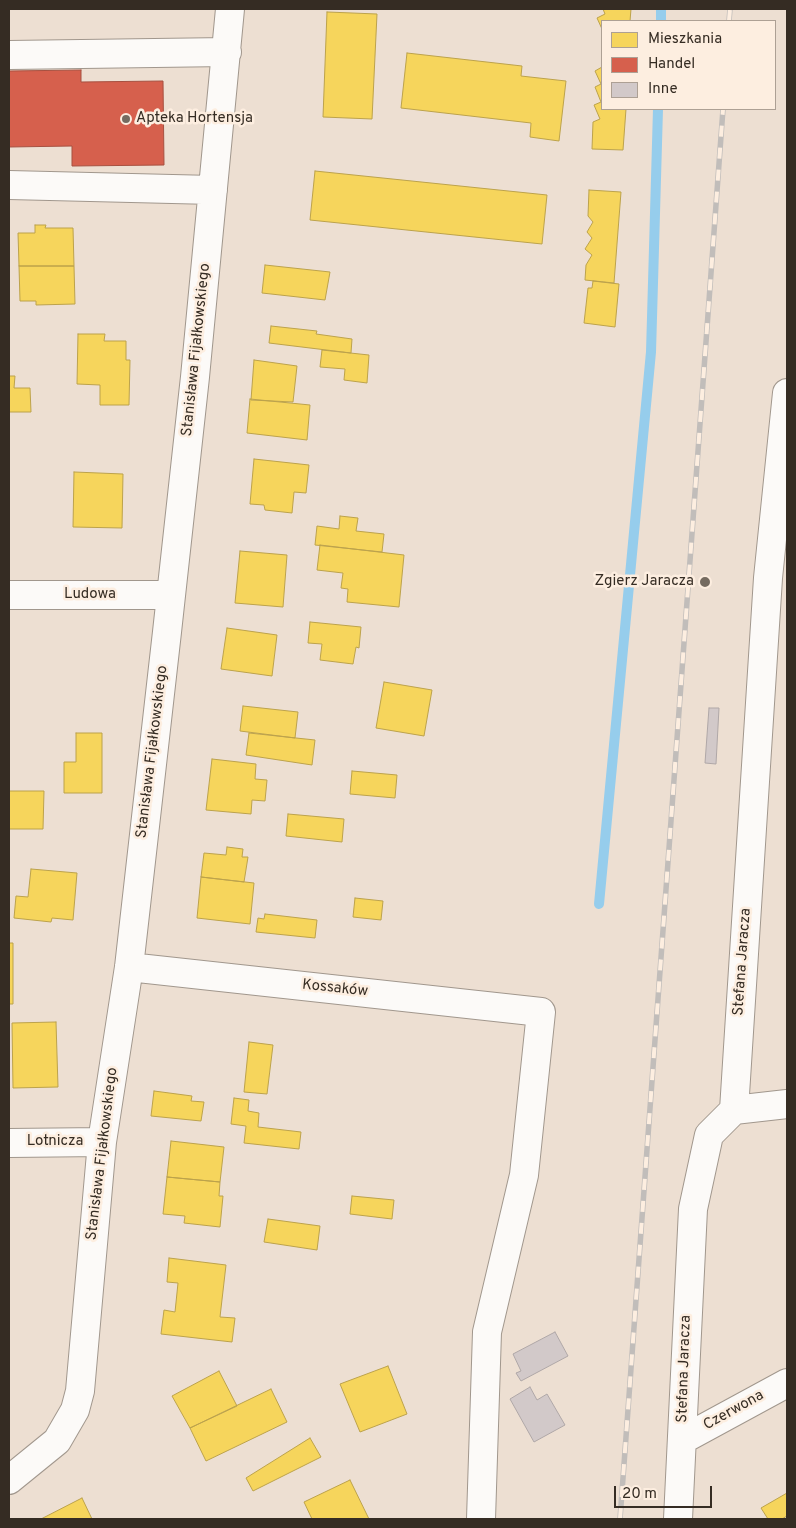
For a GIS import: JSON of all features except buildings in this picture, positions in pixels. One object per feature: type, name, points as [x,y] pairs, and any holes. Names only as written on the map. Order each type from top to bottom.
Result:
[{"type":"street","name":"Stanisława Fijałkowskiego","points":[[14,1477],[57,1441],[66,1428],[78,1398],[102,1142],[129,967],[171,594],[230,9]]},
{"type":"street","points":[[9,55],[227,52]]},
{"type":"street","points":[[9,185],[213,190]]},
{"type":"street","name":"Stefana Jaracza","points":[[678,1519],[693,1208],[709,1135],[734,1110],[778,580],[787,393]]},
{"type":"street","name":"Ludowa","points":[[9,595],[171,594]]},
{"type":"street","name":"Kossaków","points":[[129,967],[541,1012],[524,1175],[487,1332],[481,1519]]},
{"type":"street","points":[[734,1110],[787,1104]]},
{"type":"street","name":"Lotnicza","points":[[9,1143],[102,1142]]},
{"type":"street","name":"Czerwona","points":[[682,1440],[787,1383]]},
{"type":"waterway","points":[[661,9],[661,20]]},
{"type":"waterway","points":[[599,904],[651,352],[658,110]]},
{"type":"railway","points":[[729,20],[730,9]]},
{"type":"railway","points":[[620,1519],[723,110]]},
{"type":"place","name":"Apteka Hortensja","points":[[126,119]]},
{"type":"place","name":"Zgierz Jaracza","points":[[705,582]]}]
